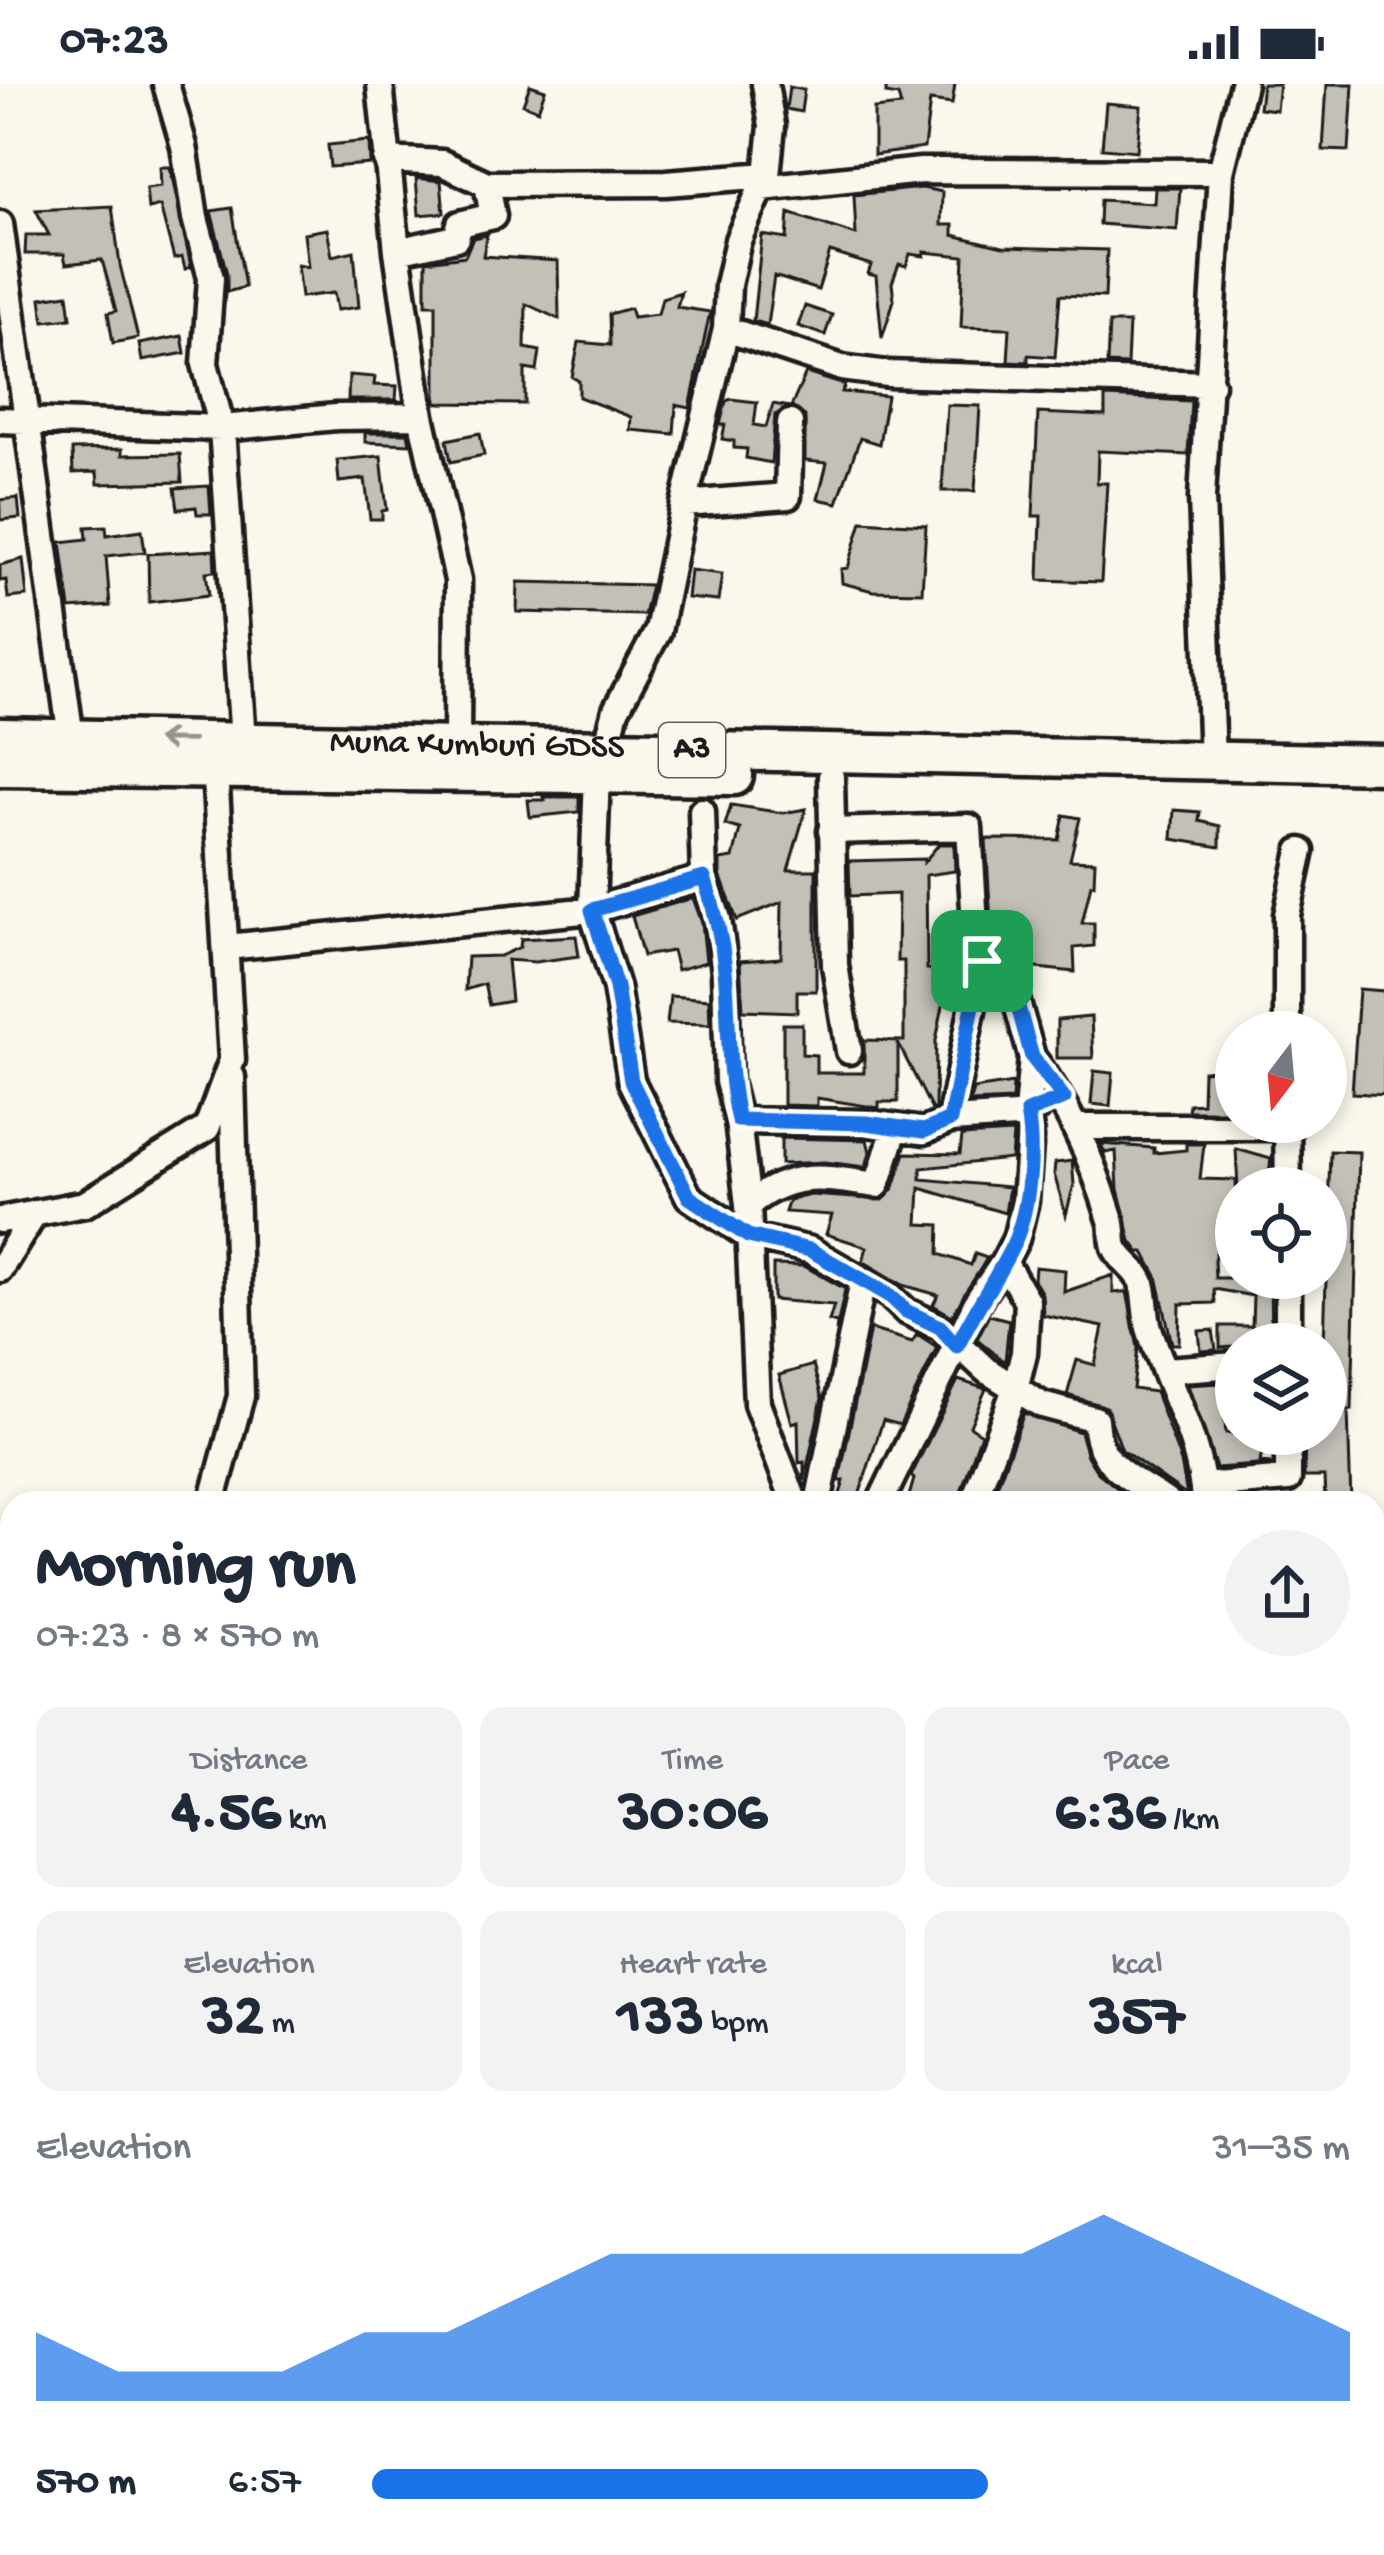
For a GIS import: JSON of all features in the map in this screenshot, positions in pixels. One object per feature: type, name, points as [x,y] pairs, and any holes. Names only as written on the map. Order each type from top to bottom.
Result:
[{"type":"highway","name":"Muna Kumburi GDSS","points":[[0,737],[457,745],[831,777],[1384,787]]},
{"type":"highway","name":"Muna Kumburi GDSS","points":[[0,767],[215,771],[602,761],[1384,764]]},
{"type":"street","points":[[166,84],[212,278],[205,364],[222,428],[243,741]]},
{"type":"street","points":[[380,84],[421,416],[458,580],[457,745]]},
{"type":"street","points":[[765,84],[772,126],[765,182],[738,240],[728,285],[726,329],[658,631],[616,710],[602,761],[592,910],[616,987],[631,1081],[689,1197],[748,1236],[810,1250],[889,1295],[906,1311],[940,1327],[957,1346],[1042,1405],[1095,1419],[1096,1441],[1111,1467],[1149,1491]]},
{"type":"street","points":[[1212,760],[1202,498],[1221,172],[1243,84]]},
{"type":"street","points":[[386,160],[442,163],[487,184],[765,182],[921,171],[1221,172]]},
{"type":"street","points":[[397,251],[456,238],[460,224],[493,216],[487,184]]},
{"type":"street","points":[[0,224],[13,420],[70,738]]},
{"type":"street","points":[[726,329],[842,368],[888,374],[1211,384]]},
{"type":"street","points":[[13,420],[222,428],[336,417],[421,416]]},
{"type":"street","points":[[683,504],[788,496],[790,423]]},
{"type":"street","points":[[215,771],[232,1060],[241,1396],[215,1491]]},
{"type":"street","points":[[831,777],[835,964],[849,1051]]},
{"type":"street","points":[[702,811],[704,878],[721,937],[728,1081],[738,1120],[748,1205],[757,1404],[790,1491]]},
{"type":"street","points":[[831,831],[969,827],[982,961],[950,1120]]},
{"type":"street","points":[[1287,1011],[1287,915],[1301,851]]},
{"type":"street","points":[[227,947],[592,910],[704,878]]},
{"type":"street","points":[[886,1491],[979,1300],[1016,1239],[1025,1202],[1032,1057],[1014,992],[982,961]]},
{"type":"street","points":[[1032,1057],[1064,1098],[1064,1109],[1113,1224],[1115,1248],[1141,1278],[1148,1324],[1203,1491]]},
{"type":"street","points":[[0,1220],[86,1204],[207,1127],[232,1060]]},
{"type":"street","points":[[738,1120],[866,1123],[924,1131],[950,1120],[1027,1112],[1064,1098]]},
{"type":"street","points":[[1075,1127],[1215,1126]]},
{"type":"street","points":[[748,1205],[763,1193],[806,1176],[877,1185],[895,1130]]},
{"type":"street","points":[[0,1270],[35,1213]]},
{"type":"street","points":[[977,1491],[1024,1353],[1028,1301],[1004,1262]]},
{"type":"street","points":[[820,1491],[863,1281]]},
{"type":"street","points":[[1166,1370],[1215,1366]]},
{"type":"street","points":[[1225,1491],[1288,1479],[1288,1455]]},
{"type":"building","points":[[886,84],[955,84],[952,104],[930,101],[924,148],[874,155],[874,109],[901,106],[898,96],[886,94]]},
{"type":"building","points":[[1262,84],[1279,84],[1276,110],[1259,108]]},
{"type":"building","points":[[1327,84],[1353,84],[1349,151],[1323,150]]},
{"type":"building","points":[[530,85],[545,90],[538,110],[523,104]]},
{"type":"building","points":[[789,87],[804,90],[801,112],[786,109]]},
{"type":"building","points":[[1106,103],[1141,106],[1137,151],[1102,148]]},
{"type":"building","points":[[369,141],[370,164],[330,167],[328,145]]},
{"type":"building","points":[[160,167],[170,167],[191,267],[185,269],[182,257],[174,259],[160,206],[148,209],[146,188],[161,186]]},
{"type":"building","points":[[416,178],[441,181],[444,213],[419,215]]},
{"type":"building","points":[[922,188],[942,192],[941,225],[953,225],[953,235],[1003,247],[1107,250],[1105,297],[1060,295],[1055,357],[1028,355],[1028,362],[1008,361],[1010,328],[961,327],[964,256],[924,252],[924,256],[910,254],[906,266],[899,264],[882,338],[876,276],[868,274],[871,265],[830,252],[818,290],[774,276],[767,325],[753,321],[762,235],[787,239],[789,213],[856,235],[854,195]]},
{"type":"building","points":[[1155,188],[1180,188],[1177,230],[1099,224],[1100,200],[1154,203]]},
{"type":"building","points":[[112,206],[138,338],[113,343],[108,313],[116,311],[102,260],[66,264],[64,254],[25,254],[26,235],[49,235],[36,210]]},
{"type":"building","points":[[232,208],[245,287],[227,292],[211,211]]},
{"type":"building","points":[[327,229],[332,256],[354,251],[359,307],[337,310],[334,293],[301,297],[297,265],[308,267],[304,233]]},
{"type":"building","points":[[487,235],[483,256],[558,261],[559,319],[526,304],[525,348],[540,351],[537,371],[525,369],[525,404],[436,403],[436,304],[426,304],[426,261],[465,256],[473,238]]},
{"type":"building","points":[[681,292],[677,307],[710,312],[690,408],[676,405],[674,434],[630,430],[631,417],[579,397],[579,381],[572,377],[579,342],[610,345],[609,314],[630,308],[633,317],[658,314],[662,298]]},
{"type":"building","points":[[68,294],[71,318],[44,321],[41,298]]},
{"type":"building","points":[[805,306],[832,315],[825,335],[798,326]]},
{"type":"building","points":[[1109,323],[1129,323],[1127,365],[1107,364]]},
{"type":"building","points":[[182,336],[185,353],[142,361],[139,344]]},
{"type":"building","points":[[806,373],[845,385],[842,392],[887,396],[879,444],[860,438],[837,503],[818,499],[827,463],[805,461],[805,416],[791,407]]},
{"type":"building","points":[[349,375],[375,377],[374,385],[397,386],[396,400],[348,400]]},
{"type":"building","points":[[1105,397],[1191,401],[1188,455],[1098,451],[1097,483],[1107,483],[1101,582],[1039,580],[1041,516],[1033,516],[1038,413],[1105,416]]},
{"type":"building","points":[[726,401],[757,402],[754,425],[766,427],[773,404],[790,407],[775,415],[771,463],[746,458],[747,449],[734,448],[734,441],[722,439],[725,425],[720,425]]},
{"type":"building","points":[[947,405],[980,406],[975,491],[942,491]]},
{"type":"building","points":[[365,433],[408,433],[410,444],[365,442]]},
{"type":"building","points":[[480,433],[484,455],[451,462],[447,440]]},
{"type":"building","points":[[122,449],[122,455],[180,454],[182,482],[98,484],[97,472],[73,473],[72,450]]},
{"type":"building","points":[[381,456],[387,510],[382,511],[382,519],[370,519],[365,479],[339,482],[337,460]]},
{"type":"building","points":[[209,486],[211,514],[197,514],[196,507],[178,509],[175,488]]},
{"type":"building","points":[[18,498],[20,518],[0,520],[0,500]]},
{"type":"building","points":[[862,521],[926,525],[922,592],[873,591],[842,583],[841,569],[848,568]]},
{"type":"building","points":[[106,526],[107,535],[142,530],[145,552],[106,556],[110,606],[70,609],[61,542],[87,539],[86,527]]},
{"type":"building","points":[[214,550],[215,571],[206,572],[209,595],[149,602],[148,554]]},
{"type":"building","points":[[23,559],[27,596],[8,598],[6,580],[0,581],[0,565]]},
{"type":"building","points":[[690,570],[722,574],[718,601],[687,598]]},
{"type":"building","points":[[518,582],[651,585],[644,615],[517,612]]},
{"type":"building","points":[[579,797],[579,812],[530,817],[528,800]]},
{"type":"building","points":[[731,805],[783,813],[806,809],[788,870],[816,870],[816,991],[797,991],[797,1012],[743,1010],[740,961],[781,958],[782,902],[737,920],[720,875],[720,860],[733,858],[740,829],[725,825]]},
{"type":"building","points":[[1174,810],[1200,812],[1199,821],[1220,826],[1220,847],[1172,839]]},
{"type":"building","points":[[1064,815],[1080,818],[1070,860],[1095,861],[1094,884],[1082,923],[1094,923],[1094,946],[1074,948],[1075,972],[1009,965],[997,953],[991,923],[986,839],[1059,840]]},
{"type":"building","points":[[939,844],[954,844],[955,871],[926,875],[927,969],[950,972],[936,1040],[935,1108],[932,1110],[898,1043],[898,1102],[879,1102],[879,1108],[817,1098],[817,1106],[783,1105],[783,1024],[802,1024],[802,1054],[816,1055],[816,1073],[864,1073],[864,1040],[904,1041],[904,961],[897,961],[898,894],[850,896],[849,861],[924,862]]},
{"type":"building","points":[[693,898],[702,923],[706,962],[677,970],[672,951],[643,956],[632,916]]},
{"type":"building","points":[[576,936],[579,956],[507,960],[511,1001],[489,1005],[484,984],[465,990],[467,957],[500,956],[520,947],[521,939]]},
{"type":"building","points":[[1359,989],[1384,991],[1384,1095],[1352,1093]]},
{"type":"building","points":[[670,996],[709,999],[710,1024],[667,1023]]},
{"type":"building","points":[[1091,1017],[1093,1058],[1057,1058],[1057,1020]]},
{"type":"building","points":[[1215,1070],[1215,1111],[1188,1111],[1189,1104],[1202,1103],[1203,1071]]},
{"type":"building","points":[[1094,1071],[1113,1073],[1110,1106],[1091,1104]]},
{"type":"building","points":[[1013,1083],[1012,1100],[970,1102],[973,1089]]},
{"type":"building","points":[[1013,1133],[1011,1159],[921,1168],[921,1179],[1009,1187],[1005,1213],[920,1188],[918,1224],[940,1225],[939,1254],[971,1265],[975,1254],[987,1258],[952,1316],[933,1305],[938,1295],[903,1285],[863,1261],[867,1247],[826,1234],[832,1215],[785,1212],[789,1200],[811,1195],[883,1200],[893,1190],[905,1153],[960,1154],[962,1136]]},
{"type":"building","points":[[781,1138],[867,1140],[870,1152],[866,1167],[781,1164]]},
{"type":"building","points":[[1101,1144],[1154,1148],[1154,1153],[1204,1144],[1200,1179],[1215,1179],[1215,1303],[1180,1304],[1179,1344],[1172,1344],[1157,1276],[1144,1252],[1131,1241],[1118,1189],[1116,1151],[1105,1153]]},
{"type":"building","points":[[1236,1149],[1271,1159],[1270,1167],[1237,1167]]},
{"type":"building","points":[[1330,1151],[1359,1152],[1352,1410],[1348,1410],[1351,1491],[1325,1491],[1324,1477],[1304,1477],[1305,1455],[1347,1455],[1347,1323],[1325,1323],[1325,1299],[1347,1299],[1347,1167],[1330,1167]]},
{"type":"building","points":[[1072,1161],[1074,1184],[1066,1215],[1055,1163]]},
{"type":"building","points":[[773,1265],[804,1266],[845,1289],[836,1332],[837,1323],[829,1321],[834,1305],[773,1300]]},
{"type":"building","points":[[1035,1267],[1065,1270],[1064,1292],[1113,1275],[1113,1293],[1127,1292],[1138,1348],[1133,1389],[1155,1392],[1181,1462],[1186,1491],[1122,1450],[1106,1407],[1067,1395],[1077,1360],[1095,1365],[1103,1327],[1043,1315],[1042,1294],[1034,1280]]},
{"type":"building","points":[[1253,1299],[1270,1299],[1271,1323],[1252,1323]]},
{"type":"building","points":[[989,1315],[1009,1320],[1005,1362],[977,1339]]},
{"type":"building","points":[[870,1329],[912,1342],[917,1334],[937,1347],[900,1425],[883,1420],[861,1491],[841,1491],[844,1481],[839,1481]]},
{"type":"building","points":[[1213,1330],[1215,1350],[1201,1351],[1199,1331]]},
{"type":"building","points":[[813,1365],[822,1398],[804,1481],[798,1421],[792,1423],[779,1375]]},
{"type":"building","points":[[958,1380],[986,1389],[970,1426],[981,1434],[961,1491],[910,1491],[911,1476]]},
{"type":"building","points":[[1215,1383],[1215,1455],[1261,1455],[1260,1463],[1271,1464],[1216,1468],[1188,1385]]},
{"type":"building","points":[[1024,1413],[1080,1432],[1097,1472],[1122,1491],[995,1491]]},
{"type":"route","points":[[704,878],[718,919],[725,972],[728,1081],[738,1120],[866,1123],[924,1131],[950,1120],[982,961],[1014,992],[1032,1057],[1064,1098],[1027,1112],[1025,1202],[1016,1239],[957,1346],[940,1327],[810,1250],[748,1236],[689,1197],[631,1081],[616,987],[592,910],[704,878]]}]
